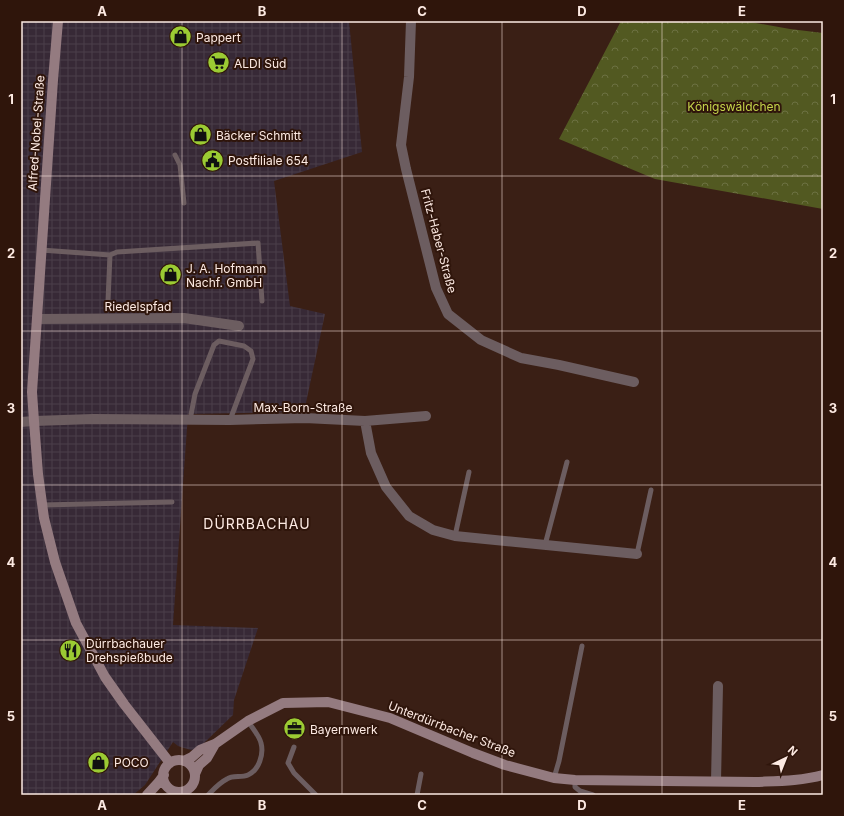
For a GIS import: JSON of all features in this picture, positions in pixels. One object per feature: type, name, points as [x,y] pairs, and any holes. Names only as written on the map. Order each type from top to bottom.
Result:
[{"type":"street","name":"Alfred-Nobel-Straße","points":[[58,21],[32,392],[38,474],[42,505],[55,562],[76,623],[105,677],[170,763]]},
{"type":"street","name":"Fritz-Haber-Straße","points":[[411,21],[409,77],[401,145],[436,288],[448,314],[481,340],[521,358],[634,382]]},
{"type":"street","name":"Riedelspfad","points":[[37,319],[184,318],[239,326]]},
{"type":"street","points":[[365,421],[426,416]]},
{"type":"street","name":"Max-Born-Straße","points":[[21,422],[34,420],[93,419],[230,420],[305,418],[365,421],[371,454],[386,487],[409,516],[433,530],[455,536],[637,554]]},
{"type":"street","points":[[716,782],[718,686]]},
{"type":"street","name":"Unterdürrbacher Straße","points":[[184,761],[192,757],[200,750],[215,744],[248,721],[283,704],[328,702],[390,718],[473,753],[506,765],[554,778],[574,780],[755,782],[784,781],[823,775]]},
{"type":"street","name":"Unterdürrbacher Straße","points":[[195,774],[198,766],[207,758],[215,744]]},
{"type":"street","points":[[163,795],[173,790],[187,790],[193,783],[195,774],[191,765],[184,761],[177,760],[170,763],[164,770],[164,780],[173,790]]},
{"type":"street","points":[[147,795],[158,784],[164,775]]},
{"type":"lane","points":[[176,155],[180,165],[184,202]]},
{"type":"lane","points":[[41,250],[110,255],[117,252],[258,243],[262,301]]},
{"type":"lane","points":[[108,301],[110,255]]},
{"type":"lane","points":[[190,420],[195,394],[214,345],[219,341],[244,346],[252,351],[252,359],[230,420]]},
{"type":"lane","points":[[545,545],[567,462]]},
{"type":"lane","points":[[455,536],[469,472]]},
{"type":"lane","points":[[637,554],[651,490]]},
{"type":"lane","points":[[42,505],[172,502]]},
{"type":"lane","points":[[554,778],[559,761],[582,646]]},
{"type":"lane","points":[[208,795],[223,781],[229,778],[249,775],[258,766],[262,754],[261,742],[248,721]]},
{"type":"lane","points":[[294,747],[288,763],[294,773],[316,795]]},
{"type":"lane","points":[[417,795],[421,774]]},
{"type":"lane","points":[[574,780],[575,787],[580,791],[593,795]]},
{"type":"shaded area","points":[[21,21],[349,21],[362,152],[274,181],[290,306],[325,314],[304,412],[188,414],[173,625],[258,628],[234,700],[233,715],[197,749],[191,750],[184,748],[173,742],[145,785],[133,795],[21,795]]},
{"type":"green space","name":"Königswäldchen","points":[[621,21],[745,21],[823,33],[823,209],[655,179],[559,139]]},
{"type":"place","name":"Pappert","points":[[180,37]]},
{"type":"place","name":"ALDI Süd","points":[[218,63]]},
{"type":"place","name":"Bäcker Schmitt","points":[[200,135]]},
{"type":"place","name":"Postfiliale 654","points":[[213,160]]},
{"type":"place","name":"J. A. Hofmann Nachf. GmbH","points":[[170,275]]},
{"type":"place","name":"Dürrbachauer Drehspießbude","points":[[70,650]]},
{"type":"place","name":"Bayernwerk","points":[[294,729]]},
{"type":"place","name":"POCO","points":[[98,762]]},
{"type":"district","name":"DÜRRBACHAU","points":[[257,523]]}]
